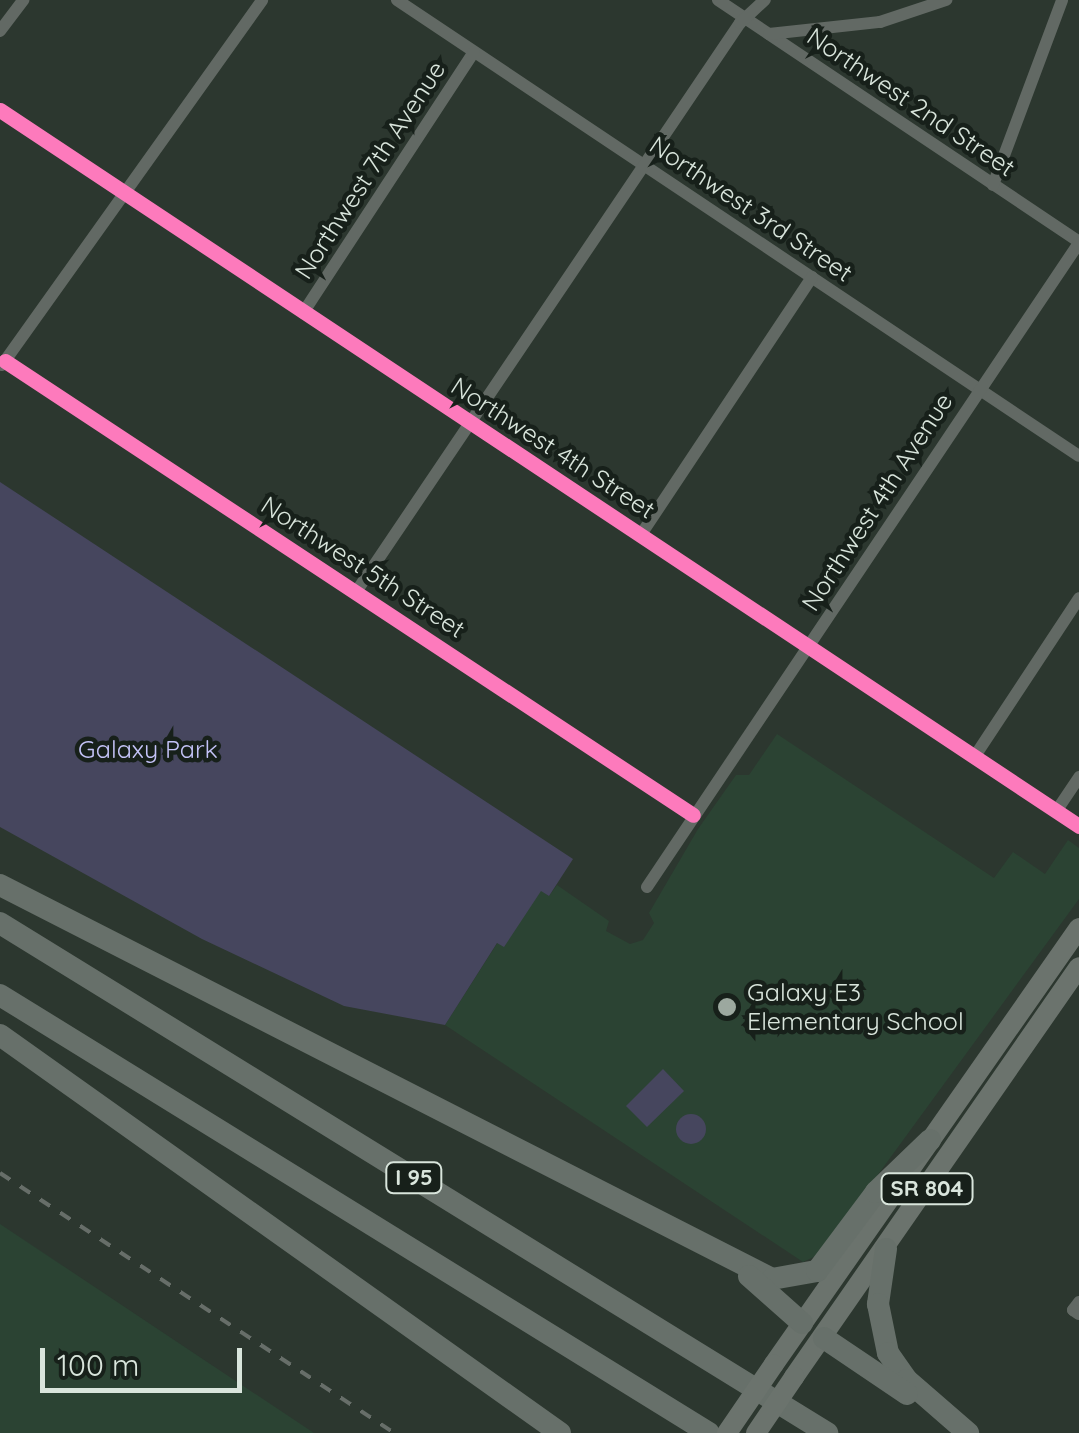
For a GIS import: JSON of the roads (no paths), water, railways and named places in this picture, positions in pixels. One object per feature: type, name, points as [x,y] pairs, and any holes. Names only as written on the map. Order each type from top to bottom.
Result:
[{"type":"highway","points":[[0,884],[730,1262],[780,1280],[811,1275],[876,1192],[930,1140]]},
{"type":"highway","name":"I 95","points":[[0,923],[827,1433]]},
{"type":"highway","name":"I 95","points":[[0,995],[709,1433]]},
{"type":"highway","points":[[0,1034],[560,1433]]},
{"type":"highway","points":[[886,1249],[878,1304],[888,1353],[900,1373],[966,1433]]},
{"type":"highway","points":[[730,1262],[802,1323]]},
{"type":"highway","points":[[824,1338],[966,1433]]},
{"type":"main road","name":"SR 804","points":[[727,1433],[1079,928]]},
{"type":"main road","points":[[1059,996],[1079,945]]},
{"type":"main road","name":"SR 804","points":[[756,1433],[1079,967]]},
{"type":"main road","points":[[802,1323],[824,1338]]},
{"type":"street","points":[[0,32],[22,0]]},
{"type":"street","points":[[3,364],[262,0]]},
{"type":"street","name":"Northwest 3rd Street","points":[[397,0],[1079,456]]},
{"type":"street","points":[[356,592],[744,18],[765,0]]},
{"type":"street","points":[[769,34],[880,22],[946,0]]},
{"type":"street","points":[[993,185],[1062,0]]},
{"type":"street","name":"Northwest 2nd Street","points":[[723,2],[1079,242]]},
{"type":"street","name":"Northwest 7th Avenue","points":[[303,313],[474,52]]},
{"type":"street","name":"Northwest 4th Street","points":[[0,110],[1079,826]]},
{"type":"street","name":"Northwest 4th Avenue","points":[[647,887],[1079,242]]},
{"type":"street","points":[[640,536],[812,277]]},
{"type":"street","name":"Northwest 5th Street","points":[[3,364],[693,814]]},
{"type":"street","points":[[974,756],[1079,598]]},
{"type":"street","points":[[1057,810],[1079,777]]},
{"type":"railway","points":[[0,1173],[394,1433]]},
{"type":"place","name":"Galaxy E3 Elementary School","points":[[727,1007]]},
{"type":"park label","name":"Galaxy Park","points":[[148,749]]}]
